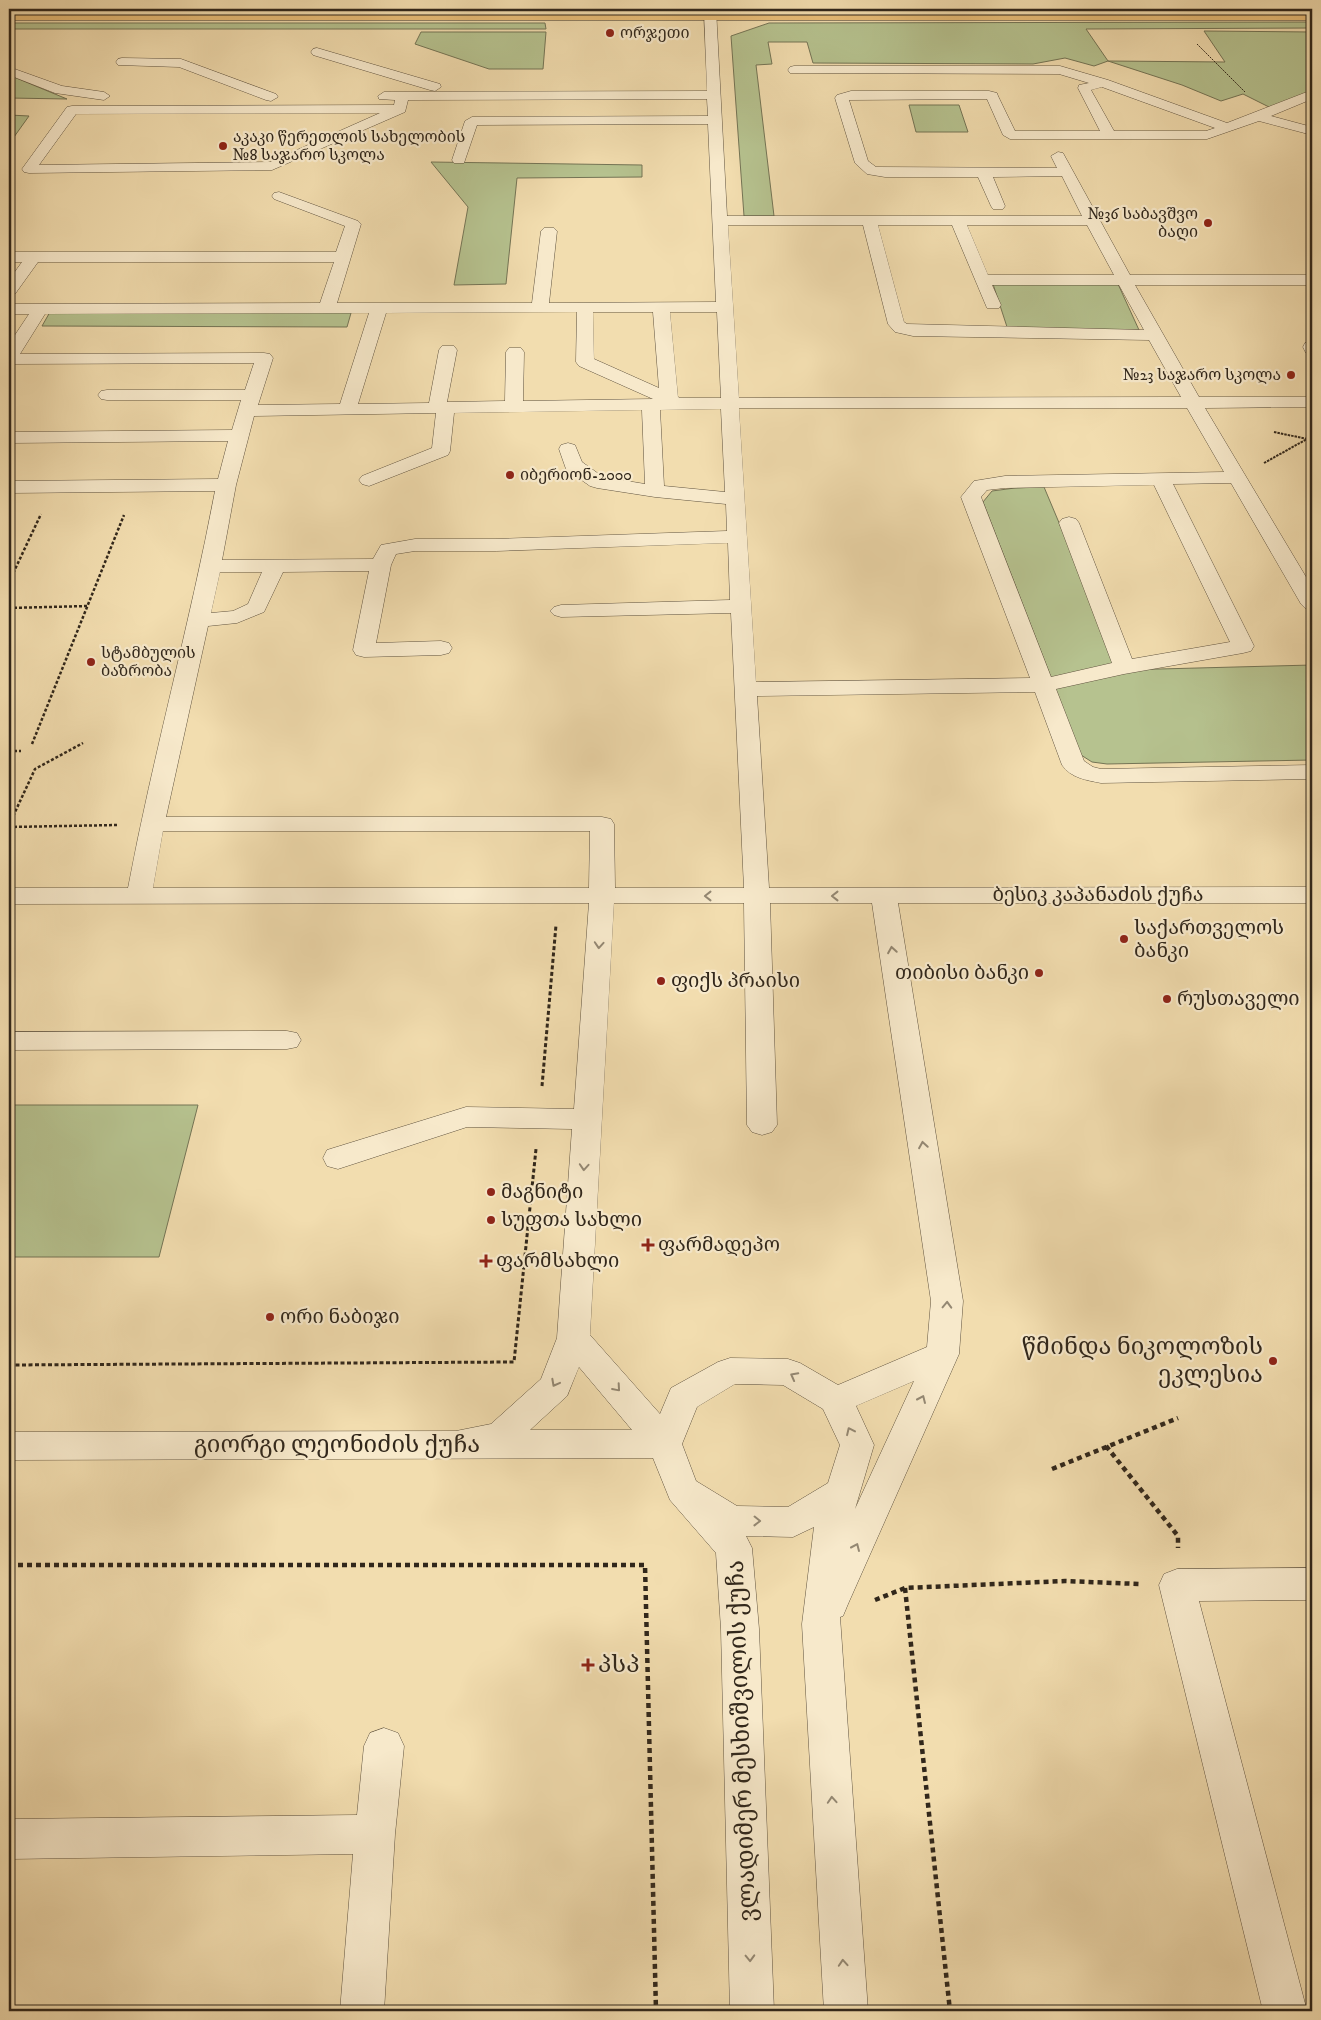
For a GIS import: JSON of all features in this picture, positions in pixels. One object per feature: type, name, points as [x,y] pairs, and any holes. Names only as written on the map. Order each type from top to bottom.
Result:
[{"type":"main road","points":[[9,17],[936,12],[1226,12],[1312,16]]},
{"type":"street","points":[[709,13],[757,896],[762,1125]]},
{"type":"street","points":[[317,52],[463,95]]},
{"type":"street","points":[[122,62],[181,63],[271,97]]},
{"type":"street","points":[[794,70],[1060,70],[1103,83],[1228,128]]},
{"type":"street","points":[[9,71],[60,90],[93,96],[112,96]]},
{"type":"street","points":[[1103,83],[1084,88],[1109,135]]},
{"type":"street","points":[[1066,172],[885,173],[872,171],[862,164],[842,98],[851,95],[989,95],[992,96],[1010,135],[1207,135],[1258,117],[1312,94]]},
{"type":"street","points":[[72,110],[401,102],[463,95],[713,95]]},
{"type":"street","points":[[29,169],[72,110],[93,96]]},
{"type":"street","points":[[192,96],[401,102]]},
{"type":"street","points":[[16,175],[29,169],[272,166],[401,102]]},
{"type":"street","points":[[1258,117],[1312,131]]},
{"type":"street","points":[[459,160],[472,121],[714,120]]},
{"type":"street","points":[[1047,135],[1091,220],[1193,403],[1312,604]]},
{"type":"street","points":[[984,173],[998,206]]},
{"type":"street","points":[[279,196],[353,224],[327,308]]},
{"type":"street","points":[[720,221],[1091,220]]},
{"type":"street","points":[[869,221],[896,324],[901,328],[913,331],[1155,335]]},
{"type":"street","points":[[958,221],[993,305]]},
{"type":"street","points":[[540,308],[549,231]]},
{"type":"street","points":[[9,257],[342,257]]},
{"type":"street","points":[[9,291],[33,257]]},
{"type":"street","points":[[982,280],[1312,280]]},
{"type":"street","points":[[9,308],[725,307]]},
{"type":"street","points":[[9,358],[40,308]]},
{"type":"street","points":[[347,410],[379,308]]},
{"type":"street","points":[[584,308],[585,362],[674,401]]},
{"type":"street","points":[[661,308],[674,401]]},
{"type":"street","points":[[369,480],[441,452],[442,408],[448,350]]},
{"type":"street","points":[[514,407],[515,352]]},
{"type":"street","points":[[9,358],[264,358],[238,435],[226,485],[211,566],[152,824],[139,896]]},
{"type":"street","points":[[107,395],[347,410],[651,404],[674,401],[730,403],[1312,402]]},
{"type":"street","points":[[651,404],[655,491]]},
{"type":"street","points":[[9,437],[238,435]]},
{"type":"street","points":[[568,449],[573,465],[598,482],[622,487],[735,499]]},
{"type":"street","points":[[1237,477],[1005,482],[981,485],[971,497],[1074,765],[1086,773],[1101,776],[1312,772]]},
{"type":"street","points":[[745,689],[1044,685],[1124,667],[1243,646],[1161,479]]},
{"type":"street","points":[[9,487],[226,485]]},
{"type":"street","points":[[1070,523],[1124,667]]},
{"type":"street","points":[[441,648],[364,650],[381,565],[388,549],[415,545],[496,545],[737,537]]},
{"type":"street","points":[[211,566],[381,565]]},
{"type":"street","points":[[198,621],[238,617],[257,608],[275,566]]},
{"type":"street","points":[[561,611],[741,606]]},
{"type":"street","points":[[152,824],[602,824],[602,896],[573,1338],[555,1387],[501,1436],[454,1445]]},
{"type":"street","name":"ბესიკ კაპანაძის ქუჩა","points":[[9,896],[1312,895]]},
{"type":"street","points":[[821,1624],[943,1354],[948,1300],[884,896]]},
{"type":"street","points":[[9,1041],[287,1040]]},
{"type":"street","points":[[338,1158],[466,1117],[588,1119]]},
{"type":"street","points":[[573,1338],[665,1444],[682,1490],[731,1521],[793,1522],[841,1493]]},
{"type":"street","points":[[836,1400],[943,1354]]},
{"type":"street","points":[[665,1444],[683,1398],[730,1371],[788,1372],[836,1400],[857,1445],[830,1534],[821,1624],[846,2011]]},
{"type":"street","name":"გიორგი ლეონიძის ქუჩა","points":[[9,1446],[665,1444]]},
{"type":"street","name":"ვლადიმერ მესხიშვილის ქუჩა","points":[[682,1490],[734,1548],[740,1629],[752,2011]]},
{"type":"street","points":[[1285,2011],[1177,1585],[1312,1584]]},
{"type":"street","points":[[362,2011],[375,1834],[384,1746]]},
{"type":"street","points":[[9,1839],[375,1834]]},
{"type":"path","points":[[1196,43],[1247,94],[1275,110]]},
{"type":"path","points":[[1237,477],[1307,439],[1312,434]]},
{"type":"path","points":[[9,582],[54,486]]},
{"type":"path","points":[[32,744],[135,487]]},
{"type":"path","points":[[9,608],[87,606]]},
{"type":"path","points":[[83,743],[35,769],[9,826],[152,824]]},
{"type":"path","points":[[9,751],[21,751]]},
{"type":"path","points":[[9,1365],[514,1362],[559,896]]},
{"type":"path","points":[[1052,1469],[1178,1418]]},
{"type":"path","points":[[821,1624],[905,1588],[1065,1581],[1177,1585],[1178,1536],[1106,1446]]},
{"type":"path","points":[[9,1564],[645,1565],[656,2011]]},
{"type":"path","points":[[905,1588],[950,2011]]},
{"type":"green space","points":[[1312,22],[1312,28],[1086,29],[1108,61],[1094,66],[1065,58],[1033,64],[813,63],[807,42],[768,42],[772,64],[756,65],[774,216],[744,216],[731,36],[769,23]]},
{"type":"green space","points":[[9,23],[545,23],[546,29],[9,29]]},
{"type":"green space","points":[[1204,31],[1312,32],[1312,92],[1271,108],[1243,94],[1221,101],[1182,85],[1108,61],[1225,62]]},
{"type":"green space","points":[[421,32],[546,32],[543,69],[489,69],[415,44]]},
{"type":"green space","points":[[9,75],[67,99],[9,98]]},
{"type":"green space","points":[[909,105],[959,105],[968,132],[916,132]]},
{"type":"green space","points":[[9,115],[29,116],[9,144]]},
{"type":"green space","points":[[431,162],[642,165],[642,177],[517,178],[506,284],[454,285],[468,207]]},
{"type":"green space","points":[[993,284],[1118,284],[1139,330],[1008,330]]},
{"type":"green space","points":[[50,312],[351,313],[347,327],[42,326]]},
{"type":"green space","points":[[1044,487],[1121,670],[1312,665],[1312,760],[1107,764],[1092,762],[1081,755],[983,502],[992,491]]},
{"type":"green space","points":[[9,1105],[198,1105],[159,1257],[9,1257]]},
{"type":"place","name":"ორჯეთი","points":[[610,33]]},
{"type":"place","name":"აკაკი წერეთლის სახელობის №8 საჯარო სკოლა","points":[[223,146]]},
{"type":"place","name":"№36 საბავშვო ბაღი","points":[[1208,223]]},
{"type":"place","name":"№23 საჯარო სკოლა","points":[[1291,375]]},
{"type":"place","name":"იბერიონ-2000","points":[[510,475]]},
{"type":"place","name":"სტამბულის ბაზრობა","points":[[91,662]]},
{"type":"place","name":"საქართველოს ბანკი","points":[[1124,939]]},
{"type":"place","name":"თიბისი ბანკი","points":[[1039,973]]},
{"type":"place","name":"ფიქს პრაისი","points":[[661,981]]},
{"type":"place","name":"რუსთაველი","points":[[1167,999]]},
{"type":"place","name":"მაგნიტი","points":[[491,1192]]},
{"type":"place","name":"სუფთა სახლი","points":[[491,1220]]},
{"type":"place","name":"ფარმადეპო","points":[[648,1245]]},
{"type":"place","name":"ფარმსახლი","points":[[486,1261]]},
{"type":"place","name":"ორი ნაბიჯი","points":[[270,1317]]},
{"type":"place","name":"წმინდა ნიკოლოზის ეკლესია","points":[[1273,1361]]},
{"type":"place","name":"პსპ","points":[[588,1665]]}]
